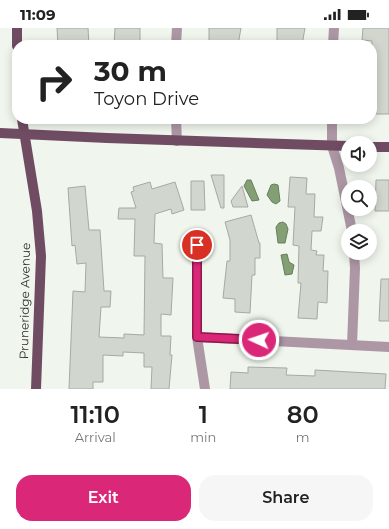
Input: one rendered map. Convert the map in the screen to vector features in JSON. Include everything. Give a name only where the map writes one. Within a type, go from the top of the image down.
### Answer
[{"type":"main road","points":[[17,28],[17,40]]},
{"type":"main road","name":"Pruneridge Avenue","points":[[22,124],[37,211],[41,256],[36,389]]},
{"type":"main road","points":[[0,133],[177,141],[341,146]]},
{"type":"main road","points":[[377,147],[389,147]]},
{"type":"street","points":[[176,40],[177,28]]},
{"type":"street","points":[[333,40],[334,28]]},
{"type":"street","points":[[176,124],[177,141]]},
{"type":"street","points":[[332,124],[332,146],[339,168],[351,224]]},
{"type":"street","points":[[197,245],[197,337],[205,389]]},
{"type":"street","points":[[352,345],[354,260]]},
{"type":"street","points":[[197,337],[389,347]]},
{"type":"shaded area","points":[[247,180],[251,180],[259,200],[252,201],[244,186]]},
{"type":"shaded area","points":[[271,185],[278,185],[280,201],[276,204],[272,202],[267,195]]},
{"type":"shaded area","points":[[283,222],[286,224],[288,229],[285,243],[278,243],[276,227],[279,223]]},
{"type":"shaded area","points":[[287,254],[289,262],[294,265],[292,274],[285,275],[281,255]]},
{"type":"building","points":[[57,28],[88,28],[89,40],[58,40]]},
{"type":"building","points":[[115,28],[140,28],[140,40],[114,40]]},
{"type":"building","points":[[209,28],[241,28],[239,40],[209,40]]},
{"type":"building","points":[[277,28],[305,28],[303,40],[277,40]]},
{"type":"building","points":[[363,28],[389,28],[389,114],[377,114],[377,40],[362,40]]},
{"type":"building","points":[[211,175],[224,175],[224,208],[221,208]]},
{"type":"building","points":[[290,177],[307,178],[306,194],[315,194],[314,217],[323,217],[321,231],[312,231],[311,250],[317,251],[316,255],[324,255],[323,271],[328,271],[327,303],[318,302],[317,319],[298,318],[301,283],[298,283],[299,246],[293,245],[295,207],[288,207]]},
{"type":"building","points":[[377,180],[389,180],[389,211],[377,211]]},
{"type":"building","points":[[191,181],[204,181],[205,210],[191,210]]},
{"type":"building","points":[[150,182],[152,189],[175,182],[184,210],[172,214],[171,209],[155,214],[154,243],[162,244],[163,278],[173,278],[171,315],[161,314],[161,336],[171,336],[170,355],[172,355],[169,389],[151,389],[152,367],[144,367],[144,353],[123,352],[123,356],[103,355],[103,382],[93,382],[93,389],[69,389],[73,291],[85,292],[86,263],[77,264],[75,245],[72,246],[68,188],[85,186],[89,230],[100,230],[104,291],[111,291],[110,307],[101,307],[99,337],[124,338],[124,334],[144,335],[145,256],[134,256],[135,219],[118,219],[119,208],[136,208],[131,192],[134,191],[133,187]]},
{"type":"building","points":[[242,186],[248,207],[233,207],[231,201]]},
{"type":"building","points":[[251,215],[260,243],[260,258],[255,258],[255,275],[252,275],[250,313],[235,312],[235,299],[223,298],[227,261],[230,261],[230,240],[225,222]]},
{"type":"building","points":[[381,279],[389,279],[389,321],[379,321]]},
{"type":"building","points":[[248,367],[287,368],[286,375],[315,376],[315,370],[386,374],[385,389],[230,389],[231,372],[248,373]]},
{"type":"route","points":[[197,245],[197,337],[259,340]]}]
